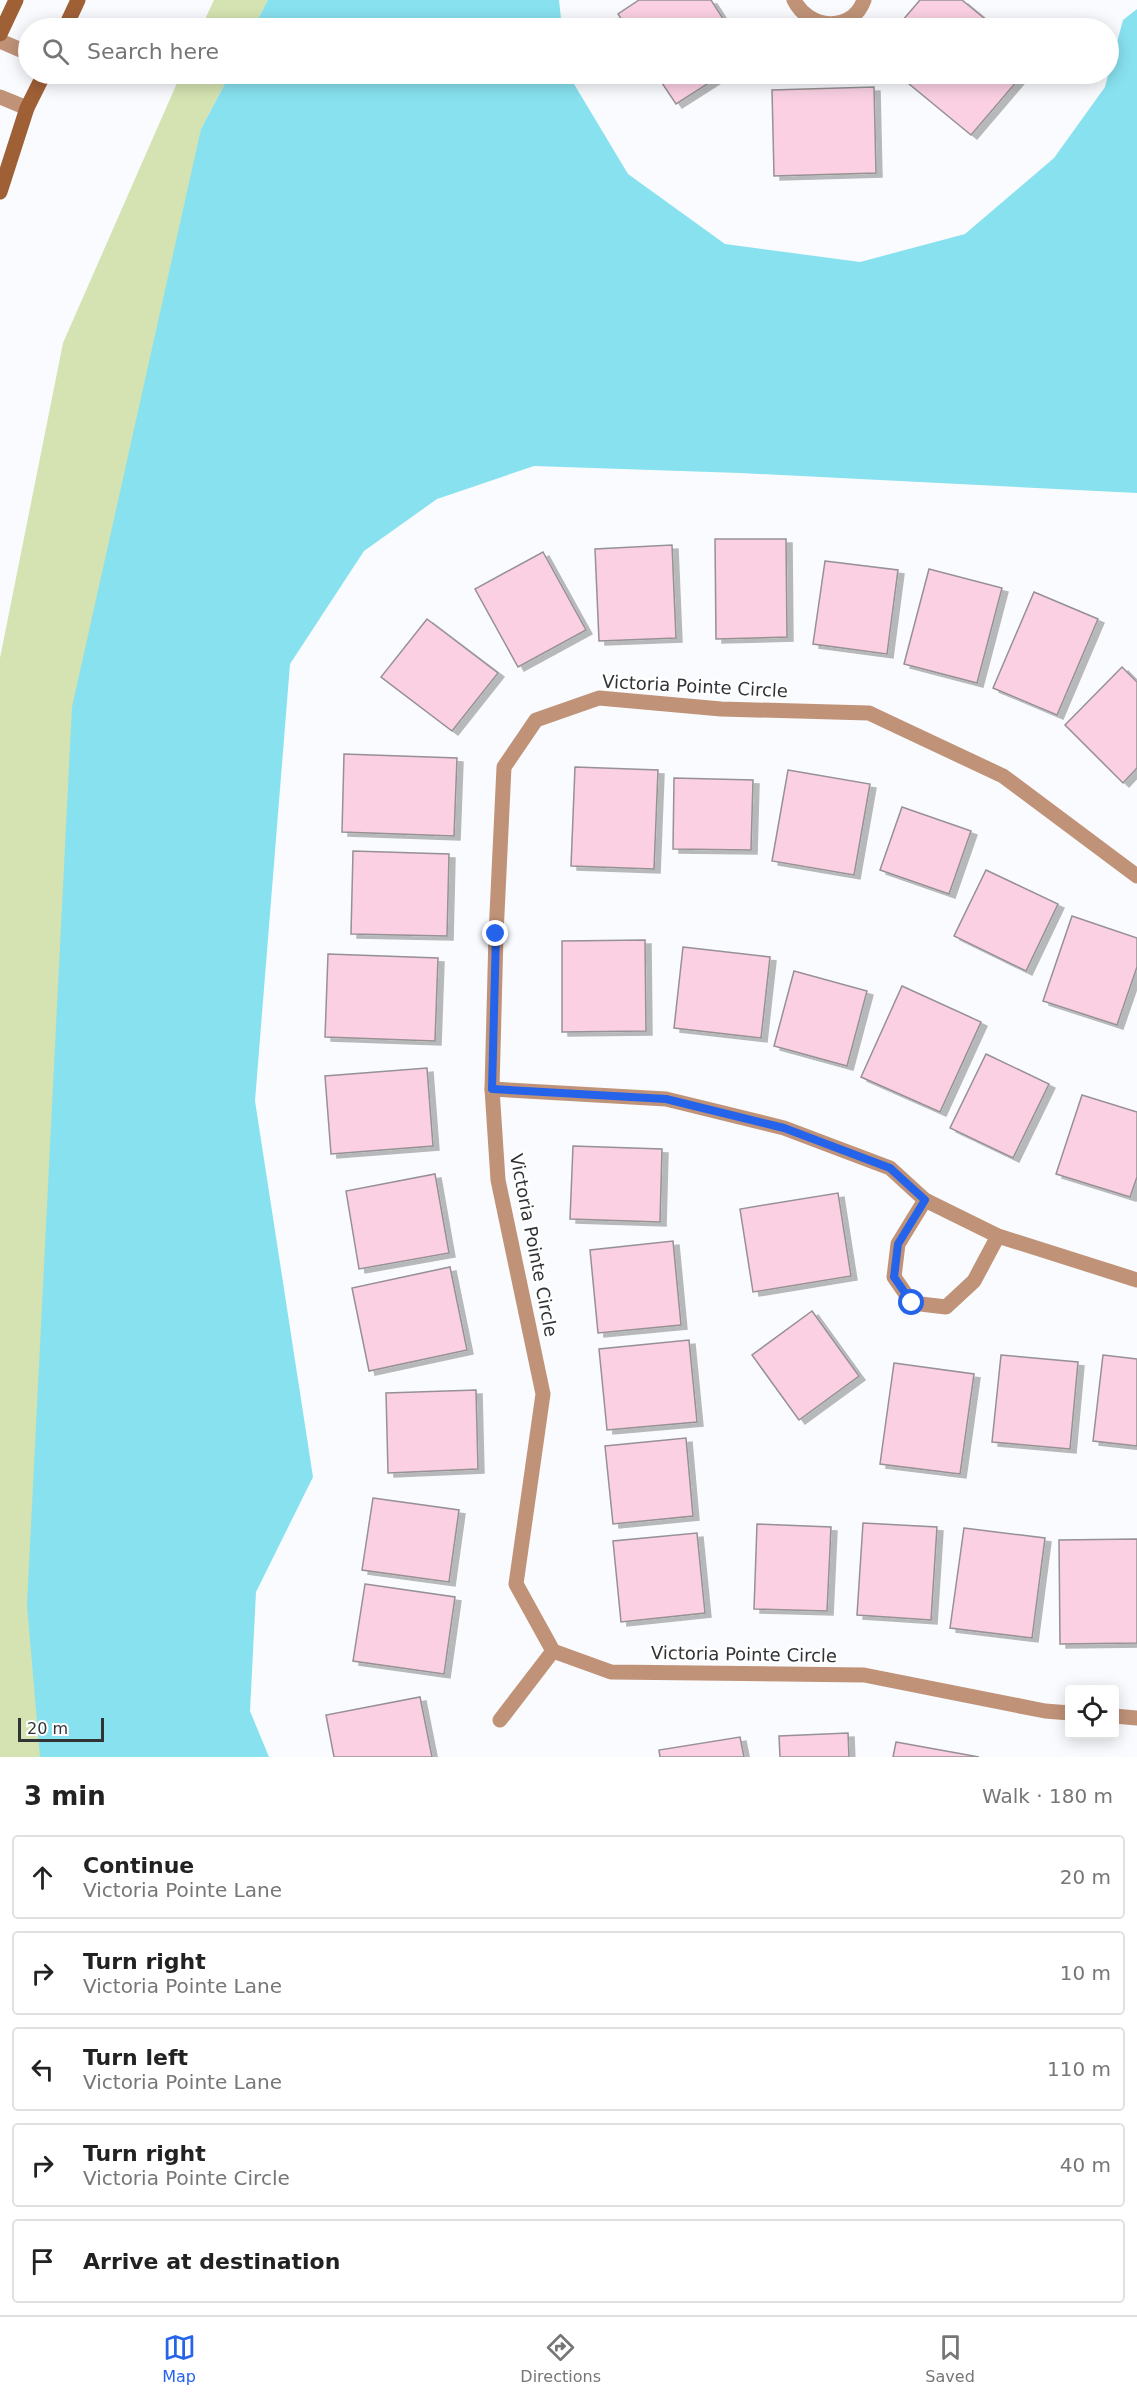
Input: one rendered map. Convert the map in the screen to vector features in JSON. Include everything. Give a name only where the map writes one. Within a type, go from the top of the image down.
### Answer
[{"type":"street","points":[[0,34],[16,0]]},
{"type":"street","points":[[70,18],[78,0]]},
{"type":"street","points":[[794,0],[799,10],[808,18]]},
{"type":"street","points":[[849,18],[861,7],[864,0]]},
{"type":"street","points":[[0,41],[18,49]]},
{"type":"street","points":[[0,192],[27,108],[39,84]]},
{"type":"street","points":[[0,97],[27,108]]},
{"type":"street","name":"Victoria Pointe Circle","points":[[1065,1713],[1045,1711],[864,1675],[611,1672],[553,1651],[516,1584],[543,1394],[498,1180],[492,1089],[504,767],[536,720],[599,698],[721,709],[869,713],[1003,776],[1137,876]]},
{"type":"street","points":[[492,1089],[666,1099],[784,1128],[890,1168],[925,1200],[998,1236],[1137,1280]]},
{"type":"street","points":[[925,1200],[898,1244],[894,1277],[912,1303],[946,1306],[974,1281],[998,1236]]},
{"type":"street","points":[[500,1720],[553,1651]]},
{"type":"street","points":[[1119,1716],[1137,1718]]},
{"type":"green space","points":[[214,0],[268,0],[258,18],[206,18]]},
{"type":"green space","points":[[177,84],[225,84],[201,129],[40,1757],[0,1757],[0,658],[63,343]]},
{"type":"water","points":[[268,0],[559,0],[561,18],[258,18]]},
{"type":"water","points":[[1137,9],[1137,493],[740,473],[534,466],[437,499],[364,551],[290,664],[255,1101],[313,1477],[256,1592],[250,1711],[269,1757],[40,1757],[27,1605],[72,707],[201,129],[225,84],[574,84],[628,174],[725,244],[860,262],[965,234],[1054,158],[1106,84],[1119,84],[1119,35],[1123,20]]},
{"type":"building","points":[[639,0],[711,0],[723,18],[621,18],[618,14]]},
{"type":"building","points":[[920,0],[962,0],[984,18],[905,18]]},
{"type":"building","points":[[663,84],[707,84],[676,104]]},
{"type":"building","points":[[909,84],[1014,84],[971,135]]},
{"type":"building","points":[[874,87],[876,173],[774,176],[772,90]]},
{"type":"building","points":[[715,539],[786,539],[787,637],[716,639]]},
{"type":"building","points":[[672,545],[676,638],[599,641],[595,549]]},
{"type":"building","points":[[543,552],[586,630],[518,667],[475,589]]},
{"type":"building","points":[[825,561],[898,570],[887,654],[813,644]]},
{"type":"building","points":[[929,569],[1002,588],[977,683],[904,664]]},
{"type":"building","points":[[1034,592],[1098,619],[1057,715],[993,688]]},
{"type":"building","points":[[427,619],[498,673],[452,731],[381,677]]},
{"type":"building","points":[[1122,667],[1137,682],[1137,768],[1123,783],[1065,725]]},
{"type":"building","points":[[344,754],[457,758],[454,836],[342,832]]},
{"type":"building","points":[[575,767],[658,770],[654,869],[571,866]]},
{"type":"building","points":[[788,770],[870,784],[854,875],[772,861]]},
{"type":"building","points":[[674,778],[753,780],[751,850],[673,849]]},
{"type":"building","points":[[902,807],[971,831],[949,894],[880,870]]},
{"type":"building","points":[[353,851],[449,854],[447,936],[351,934]]},
{"type":"building","points":[[986,870],[1058,904],[1026,971],[954,936]]},
{"type":"building","points":[[1072,916],[1137,938],[1137,967],[1117,1025],[1043,1001]]},
{"type":"building","points":[[645,940],[646,1031],[562,1032],[562,941]]},
{"type":"building","points":[[683,947],[770,957],[761,1038],[674,1028]]},
{"type":"building","points":[[328,954],[438,958],[435,1041],[325,1037]]},
{"type":"building","points":[[794,971],[867,991],[847,1066],[774,1046]]},
{"type":"building","points":[[902,986],[981,1022],[940,1112],[861,1077]]},
{"type":"building","points":[[986,1054],[1049,1084],[1013,1158],[950,1128]]},
{"type":"building","points":[[427,1068],[433,1146],[331,1154],[325,1076]]},
{"type":"building","points":[[1082,1095],[1137,1112],[1137,1177],[1130,1197],[1056,1174]]},
{"type":"building","points":[[573,1146],[662,1149],[660,1222],[570,1219]]},
{"type":"building","points":[[435,1174],[449,1253],[359,1269],[346,1191]]},
{"type":"building","points":[[838,1193],[851,1276],[753,1292],[740,1209]]},
{"type":"building","points":[[673,1241],[681,1325],[598,1333],[590,1250]]},
{"type":"building","points":[[450,1267],[467,1350],[369,1371],[352,1288]]},
{"type":"building","points":[[812,1311],[859,1376],[799,1420],[752,1355]]},
{"type":"building","points":[[689,1340],[697,1422],[607,1430],[599,1349]]},
{"type":"building","points":[[1001,1355],[1078,1362],[1070,1449],[992,1442]]},
{"type":"building","points":[[1103,1355],[1137,1359],[1137,1446],[1093,1441]]},
{"type":"building","points":[[894,1363],[974,1374],[960,1474],[880,1464]]},
{"type":"building","points":[[476,1390],[478,1469],[388,1473],[386,1393]]},
{"type":"building","points":[[686,1438],[693,1516],[613,1524],[605,1446]]},
{"type":"building","points":[[373,1498],[459,1510],[449,1582],[362,1570]]},
{"type":"building","points":[[863,1523],[937,1527],[931,1620],[857,1615]]},
{"type":"building","points":[[757,1524],[831,1527],[827,1611],[754,1609]]},
{"type":"building","points":[[964,1528],[1045,1538],[1032,1638],[950,1628]]},
{"type":"building","points":[[697,1533],[705,1613],[621,1622],[613,1541]]},
{"type":"building","points":[[1137,1539],[1137,1643],[1060,1644],[1059,1540]]},
{"type":"building","points":[[365,1584],[455,1597],[444,1674],[353,1661]]},
{"type":"building","points":[[420,1697],[432,1757],[334,1757],[326,1715]]},
{"type":"building","points":[[848,1733],[849,1757],[780,1757],[779,1736]]},
{"type":"building","points":[[740,1737],[744,1757],[660,1757],[659,1750]]},
{"type":"building","points":[[896,1742],[979,1757],[893,1757]]},
{"type":"route","points":[[496,934],[492,1089],[666,1099],[784,1128],[890,1168],[925,1200],[898,1244],[894,1277],[912,1303]]}]
